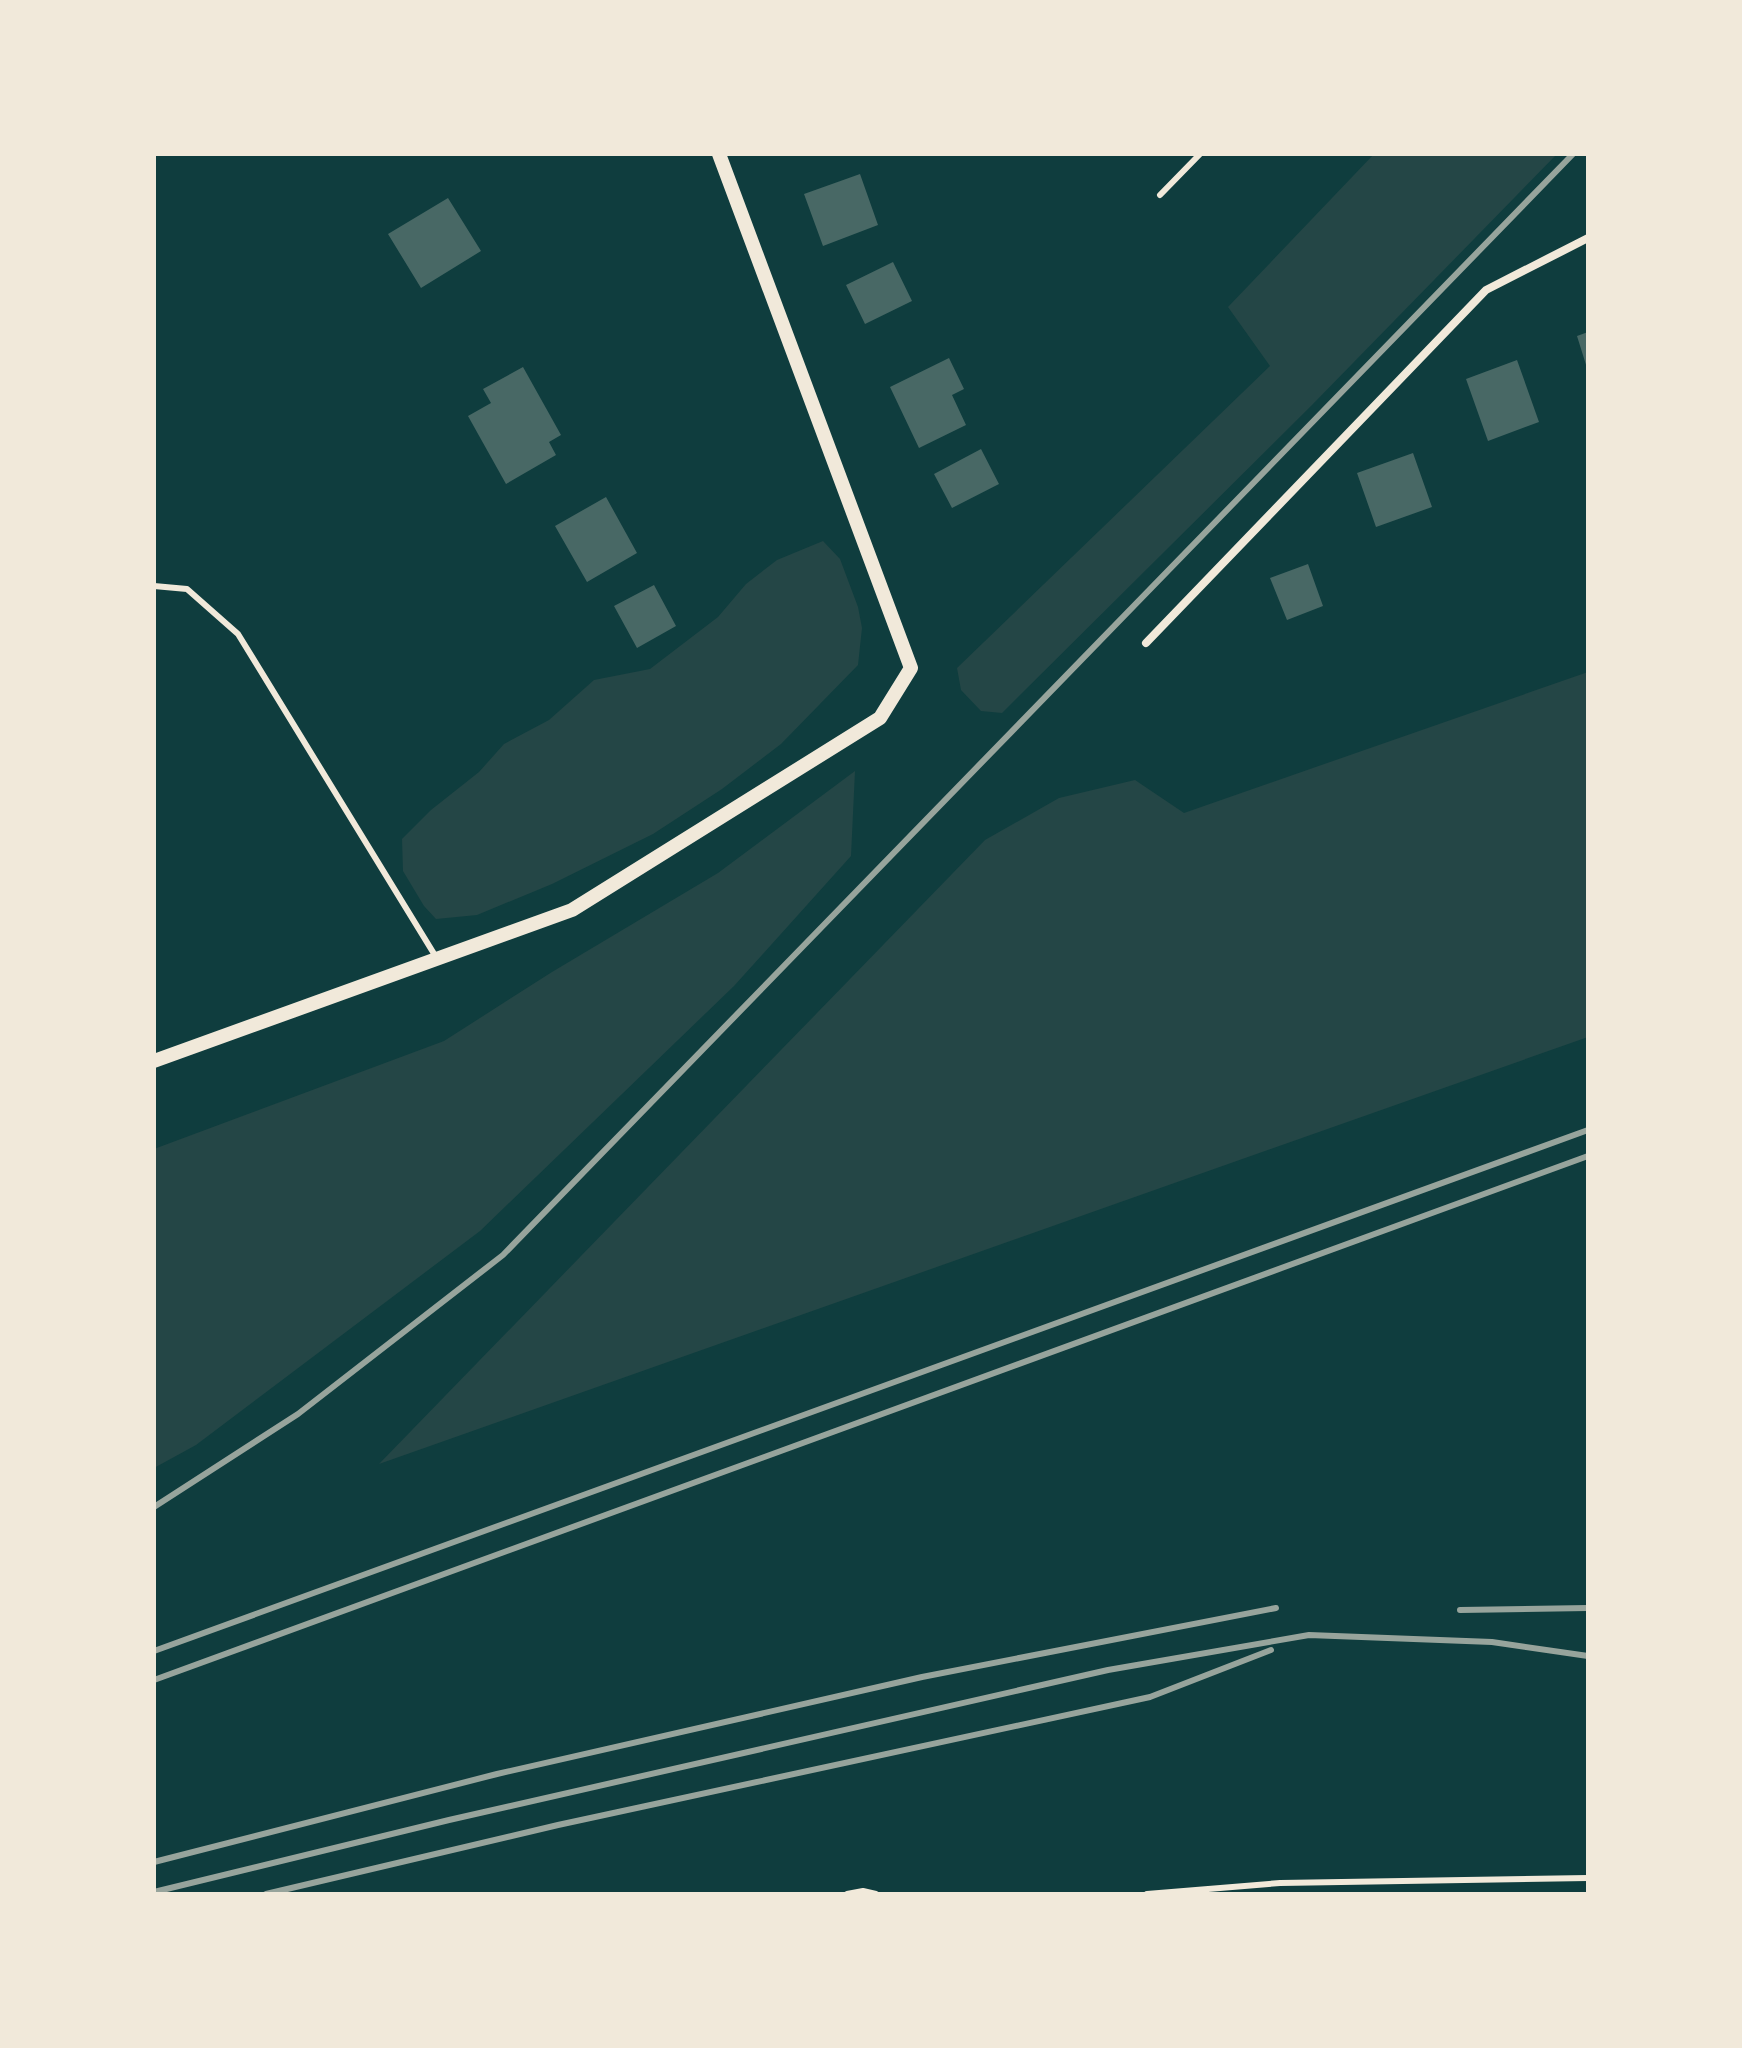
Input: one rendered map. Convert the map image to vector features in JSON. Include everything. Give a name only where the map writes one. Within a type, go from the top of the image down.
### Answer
[{"type":"street","points":[[154,1061],[572,910],[880,718],[911,668],[719,154]]},
{"type":"street","points":[[1146,643],[1486,290],[1588,238]]},
{"type":"lane","points":[[1160,195],[1200,154]]},
{"type":"lane","points":[[154,586],[187,589],[238,634],[438,959]]},
{"type":"lane","points":[[1147,1894],[1280,1883],[1588,1878]]},
{"type":"lane","points":[[847,1894],[863,1891],[876,1894]]},
{"type":"shaded area","points":[[1374,154],[1557,154],[1312,405],[1002,713],[981,711],[961,690],[957,668],[1270,366],[1228,307]]},
{"type":"shaded area","points":[[823,541],[840,559],[858,607],[862,628],[858,665],[781,744],[722,789],[653,834],[552,884],[477,915],[436,919],[424,906],[403,871],[402,839],[431,810],[479,772],[504,744],[549,720],[594,680],[650,669],[718,617],[746,584],[777,560]]},
{"type":"shaded area","points":[[1588,672],[1588,1037],[379,1464],[985,840],[1059,798],[1135,780],[1184,813]]},
{"type":"shaded area","points":[[855,771],[851,856],[734,986],[480,1231],[196,1445],[154,1468],[154,1149],[444,1041],[718,873]]},
{"type":"building","points":[[860,174],[878,225],[823,246],[804,194]]},
{"type":"building","points":[[448,198],[481,251],[421,288],[388,234]]},
{"type":"building","points":[[893,262],[912,301],[865,324],[846,285]]},
{"type":"building","points":[[1588,332],[1588,368],[1587,368],[1577,336]]},
{"type":"building","points":[[949,358],[964,389],[952,395],[966,425],[919,448],[890,387]]},
{"type":"building","points":[[1517,360],[1539,422],[1488,441],[1466,379]]},
{"type":"building","points":[[523,367],[561,435],[549,442],[556,455],[506,484],[468,416],[491,403],[483,389]]},
{"type":"building","points":[[981,449],[999,484],[952,508],[934,474]]},
{"type":"building","points":[[1413,453],[1432,507],[1376,527],[1357,473]]},
{"type":"building","points":[[606,497],[637,553],[587,582],[555,526]]},
{"type":"building","points":[[1308,564],[1323,606],[1287,620],[1270,578]]},
{"type":"building","points":[[654,585],[676,626],[637,648],[614,606]]},
{"type":"railway","points":[[154,1507],[298,1414],[503,1255],[1573,154]]},
{"type":"railway","points":[[154,1651],[1588,1130]]},
{"type":"railway","points":[[154,1680],[1588,1156]]},
{"type":"railway","points":[[154,1862],[497,1774],[922,1677],[1276,1608]]},
{"type":"railway","points":[[1460,1610],[1588,1608]]},
{"type":"railway","points":[[154,1892],[449,1820],[1108,1670],[1309,1635],[1492,1642],[1588,1656]]},
{"type":"railway","points":[[266,1894],[558,1825],[1150,1697],[1271,1650]]}]
